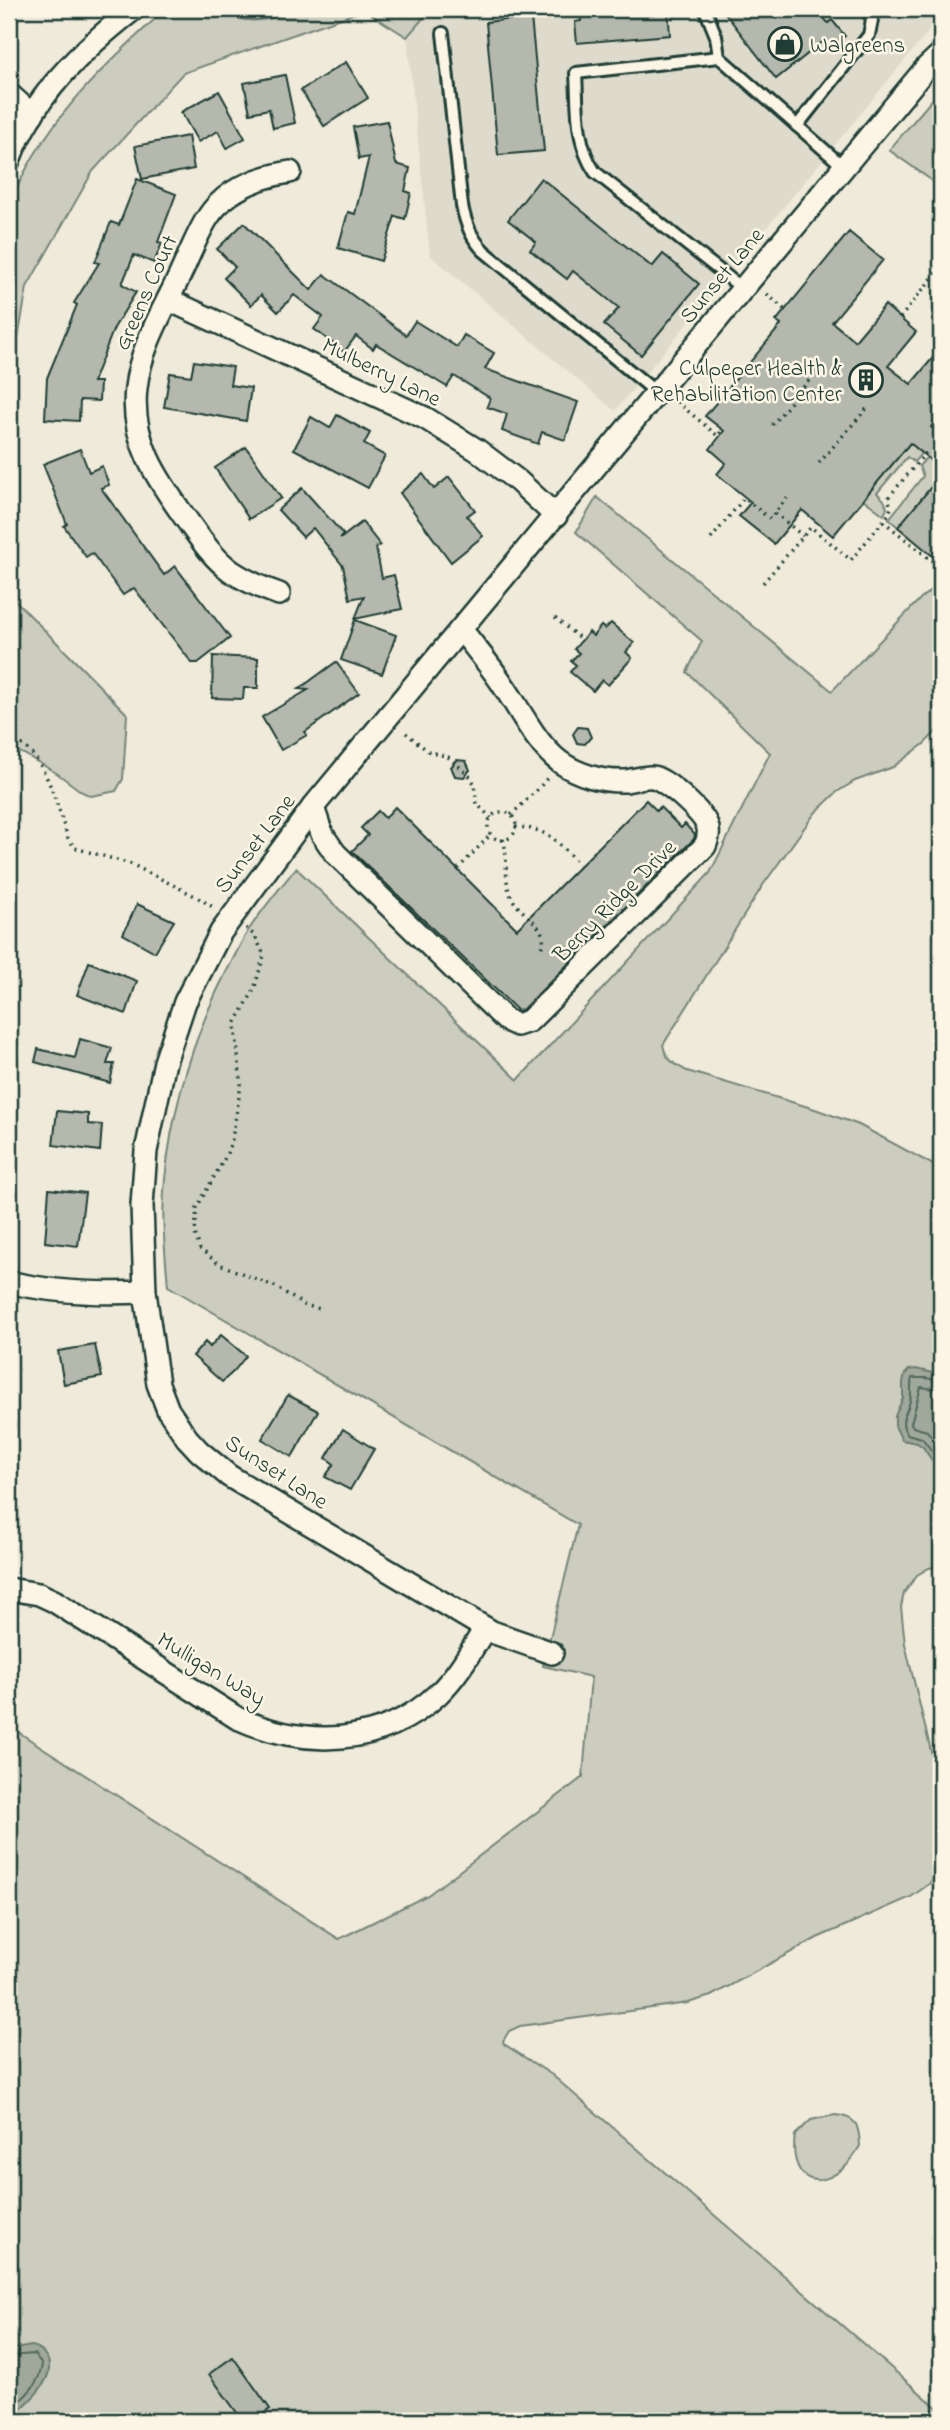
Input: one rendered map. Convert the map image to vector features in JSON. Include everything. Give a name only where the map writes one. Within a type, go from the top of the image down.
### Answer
[{"type":"street","points":[[9,160],[32,115],[78,56],[134,9]]},
{"type":"street","name":"Sunset Lane","points":[[552,1653],[510,1640],[485,1628],[253,1492],[199,1451],[178,1427],[162,1397],[154,1368],[145,1292],[142,1205],[146,1151],[165,1062],[184,1002],[221,932],[313,807],[926,68],[941,54]]},
{"type":"street","points":[[9,94],[32,115]]},
{"type":"street","name":"Greens Court","points":[[279,594],[255,586],[229,570],[207,549],[156,478],[139,435],[135,388],[142,356],[208,216],[226,197],[244,185],[268,176],[290,173]]},
{"type":"street","name":"Mulberry Lane","points":[[169,300],[425,418],[477,450],[518,481],[556,516]]},
{"type":"street","name":"Berry Ridge Drive","points":[[313,807],[322,834],[335,853],[506,1020],[517,1025],[530,1021],[705,846],[709,834],[707,824],[662,780],[651,777],[618,781],[596,778],[578,773],[560,761],[543,745],[502,683],[461,629]]},
{"type":"street","points":[[9,1282],[61,1291],[111,1294],[145,1292]]},
{"type":"street","name":"Mulligan Way","points":[[9,1589],[38,1594],[62,1605],[237,1717],[266,1730],[299,1737],[350,1736],[383,1727],[411,1714],[447,1684],[485,1628]]},
{"type":"lane","points":[[705,9],[716,36],[719,57],[845,168]]},
{"type":"lane","points":[[797,126],[869,35],[872,20],[867,9]]},
{"type":"lane","points":[[443,33],[462,206],[472,236],[484,251],[657,393]]},
{"type":"lane","points":[[719,57],[576,73],[581,146],[595,172],[743,289]]},
{"type":"path","points":[[935,92],[941,100]]},
{"type":"path","points":[[900,318],[941,267]]},
{"type":"path","points":[[767,294],[785,310]]},
{"type":"path","points":[[772,425],[820,367]]},
{"type":"path","points":[[677,402],[718,436],[722,430]]},
{"type":"path","points":[[819,463],[869,407]]},
{"type":"path","points":[[936,431],[941,425]]},
{"type":"path","points":[[764,583],[811,527],[850,560],[883,521],[890,509],[888,498],[929,449]]},
{"type":"path","points":[[710,539],[744,498],[770,519],[788,498]]},
{"type":"path","points":[[775,513],[803,537]]},
{"type":"path","points":[[883,521],[941,568]]},
{"type":"path","points":[[555,618],[582,640]]},
{"type":"path","points":[[406,733],[428,751],[448,757],[468,774],[474,783],[477,804],[491,818]]},
{"type":"path","points":[[510,815],[543,783]]},
{"type":"path","points":[[498,812],[510,815],[515,827],[511,835],[499,839],[491,834],[488,826],[491,818],[498,812]]},
{"type":"path","points":[[515,827],[546,833],[580,866]]},
{"type":"path","points":[[458,869],[491,834]]},
{"type":"path","points":[[503,839],[508,888],[517,906],[541,930],[543,942],[539,951]]},
{"type":"shaded area","points":[[166,9],[225,9],[239,18],[257,20],[267,19],[291,9],[431,9],[407,37],[364,10],[183,73],[93,171],[27,287],[9,390],[9,209],[36,152],[54,125],[97,75]]},
{"type":"shaded area","points":[[431,9],[929,9],[931,18],[929,31],[615,411],[430,255],[407,37]]},
{"type":"shaded area","points":[[941,89],[941,187],[889,150]]},
{"type":"shaded area","points":[[915,437],[927,447],[914,462],[907,457],[877,493],[887,508],[884,515],[863,499]]},
{"type":"shaded area","points":[[927,457],[941,469],[941,475],[898,527],[889,519],[923,476],[919,466]]},
{"type":"shaded area","points":[[597,497],[832,691],[921,598],[941,582],[941,727],[924,744],[893,767],[855,781],[837,792],[815,813],[763,885],[663,1045],[671,1061],[687,1071],[859,1125],[941,1169],[941,1566],[929,1568],[917,1575],[904,1593],[901,1607],[905,1644],[935,1768],[941,1853],[939,1871],[929,1884],[911,1897],[817,1938],[711,1996],[688,2003],[520,2026],[509,2031],[503,2041],[552,2075],[941,2411],[941,2421],[9,2421],[9,1726],[339,1939],[428,1895],[583,1777],[591,1677],[543,1666],[578,1525],[168,1286],[163,1206],[169,1151],[180,1094],[207,1013],[247,932],[296,868],[518,1080],[710,873],[770,753],[687,672],[702,641],[576,532]]},
{"type":"shaded area","points":[[9,594],[127,714],[123,779],[116,791],[91,796],[24,754],[9,749]]},
{"type":"shaded area","points":[[835,2115],[855,2123],[860,2146],[849,2163],[835,2174],[824,2179],[806,2177],[796,2161],[795,2135],[811,2120]]},
{"type":"water","points":[[225,9],[291,9],[276,17],[247,20],[231,15]]},
{"type":"water","points":[[916,1369],[941,1375],[941,1474],[923,1447],[902,1440],[895,1426],[895,1416],[903,1398],[905,1374]]},
{"type":"water","points":[[31,2346],[45,2355],[49,2373],[39,2391],[9,2420],[9,2350]]},
{"type":"building","points":[[580,9],[668,9],[670,35],[577,43],[575,22],[581,21]]},
{"type":"building","name":"Walgreens","points":[[722,9],[817,9],[828,23],[832,20],[845,36],[830,47],[825,40],[776,79]]},
{"type":"building","points":[[531,17],[544,151],[498,155],[486,22]]},
{"type":"building","points":[[346,62],[368,98],[324,126],[301,90]]},
{"type":"building","points":[[285,75],[295,123],[273,128],[269,109],[250,113],[244,83]]},
{"type":"building","points":[[219,91],[245,138],[227,148],[218,131],[198,142],[181,112]]},
{"type":"building","points":[[387,121],[396,164],[410,168],[405,191],[411,193],[405,219],[395,216],[381,261],[338,248],[348,212],[355,214],[369,157],[359,159],[353,127]]},
{"type":"building","points":[[188,136],[194,169],[142,179],[135,146]]},
{"type":"building","points":[[541,178],[652,267],[663,254],[699,284],[641,355],[604,325],[619,308],[573,271],[567,279],[530,250],[536,242],[508,220]]},
{"type":"building","points":[[137,179],[176,194],[158,242],[162,243],[154,263],[134,255],[122,284],[136,292],[114,328],[93,382],[100,382],[99,401],[80,400],[79,421],[45,419],[47,378],[77,305],[74,303],[99,263],[95,262],[111,222],[119,225]]},
{"type":"building","points":[[244,223],[311,290],[324,274],[406,335],[415,321],[457,347],[464,335],[494,353],[485,369],[578,402],[565,440],[542,432],[538,444],[502,431],[507,414],[487,407],[490,398],[454,376],[447,387],[376,344],[373,349],[356,336],[344,352],[314,329],[323,317],[294,295],[278,312],[261,295],[251,305],[224,278],[235,267],[217,249]]},
{"type":"building","name":"Culpeper Health & Rehabilitation Center","points":[[849,232],[883,260],[832,322],[855,341],[885,305],[916,332],[888,366],[911,384],[941,348],[941,414],[931,427],[941,435],[941,469],[910,443],[833,536],[802,510],[774,544],[739,516],[751,502],[717,474],[726,463],[710,449],[724,431],[705,416],[781,325],[776,321]]},
{"type":"building","points":[[194,361],[233,367],[230,385],[251,388],[246,421],[164,407],[170,373],[191,376]]},
{"type":"building","points":[[337,415],[370,433],[364,444],[385,456],[368,488],[294,449],[311,417],[330,428]]},
{"type":"building","points":[[246,447],[281,498],[249,519],[215,468]]},
{"type":"building","points":[[80,449],[89,472],[102,466],[109,485],[101,488],[164,575],[175,566],[230,638],[198,663],[192,663],[134,588],[123,595],[92,553],[86,557],[64,526],[67,524],[43,464]]},
{"type":"building","points":[[423,474],[434,489],[449,477],[475,510],[467,516],[483,536],[451,562],[400,493]]},
{"type":"building","points":[[941,475],[941,547],[934,557],[898,527]]},
{"type":"building","points":[[302,488],[343,534],[340,539],[362,522],[380,545],[376,548],[382,578],[394,575],[402,609],[355,619],[364,596],[350,599],[343,566],[313,528],[303,537],[278,510]]},
{"type":"building","points":[[355,620],[396,635],[382,674],[341,660]]},
{"type":"building","points":[[611,623],[634,643],[626,652],[632,658],[608,685],[602,680],[593,691],[570,672],[576,665],[571,661],[579,653],[574,649],[589,632],[593,636],[601,626],[605,629]]},
{"type":"building","points":[[213,656],[258,658],[258,688],[244,688],[243,699],[212,698]]},
{"type":"building","points":[[336,662],[359,693],[305,732],[307,735],[281,750],[262,717],[308,690],[299,689]]},
{"type":"building","points":[[578,727],[587,728],[591,737],[585,744],[577,743],[573,734]]},
{"type":"building","points":[[457,760],[466,761],[470,770],[464,777],[455,776],[451,767]]},
{"type":"building","points":[[646,800],[657,811],[660,807],[681,828],[685,824],[695,835],[694,839],[518,1011],[352,851],[368,835],[361,828],[378,811],[385,818],[395,807],[517,929]]},
{"type":"building","points":[[137,904],[174,921],[155,952],[123,934]]},
{"type":"building","points":[[89,962],[137,981],[126,1014],[77,995]]},
{"type":"building","points":[[80,1039],[112,1048],[107,1064],[114,1064],[110,1083],[35,1062],[38,1049],[75,1058]]},
{"type":"building","points":[[57,1111],[88,1114],[88,1124],[102,1125],[100,1151],[53,1145]]},
{"type":"building","points":[[49,1189],[85,1193],[78,1246],[45,1242]]},
{"type":"building","points":[[221,1335],[246,1356],[222,1382],[193,1356],[205,1342],[210,1347]]},
{"type":"building","points":[[95,1345],[102,1377],[64,1384],[58,1351]]},
{"type":"building","points":[[288,1395],[318,1411],[292,1457],[262,1439]]},
{"type":"building","points":[[343,1429],[374,1449],[350,1490],[325,1477],[334,1464],[326,1458]]},
{"type":"building","points":[[233,2357],[270,2409],[253,2421],[243,2421],[209,2374]]},
{"type":"place","name":"Walgreens","points":[[785,44]]},
{"type":"place","name":"Culpeper Health & Rehabilitation Center","points":[[866,380]]}]
